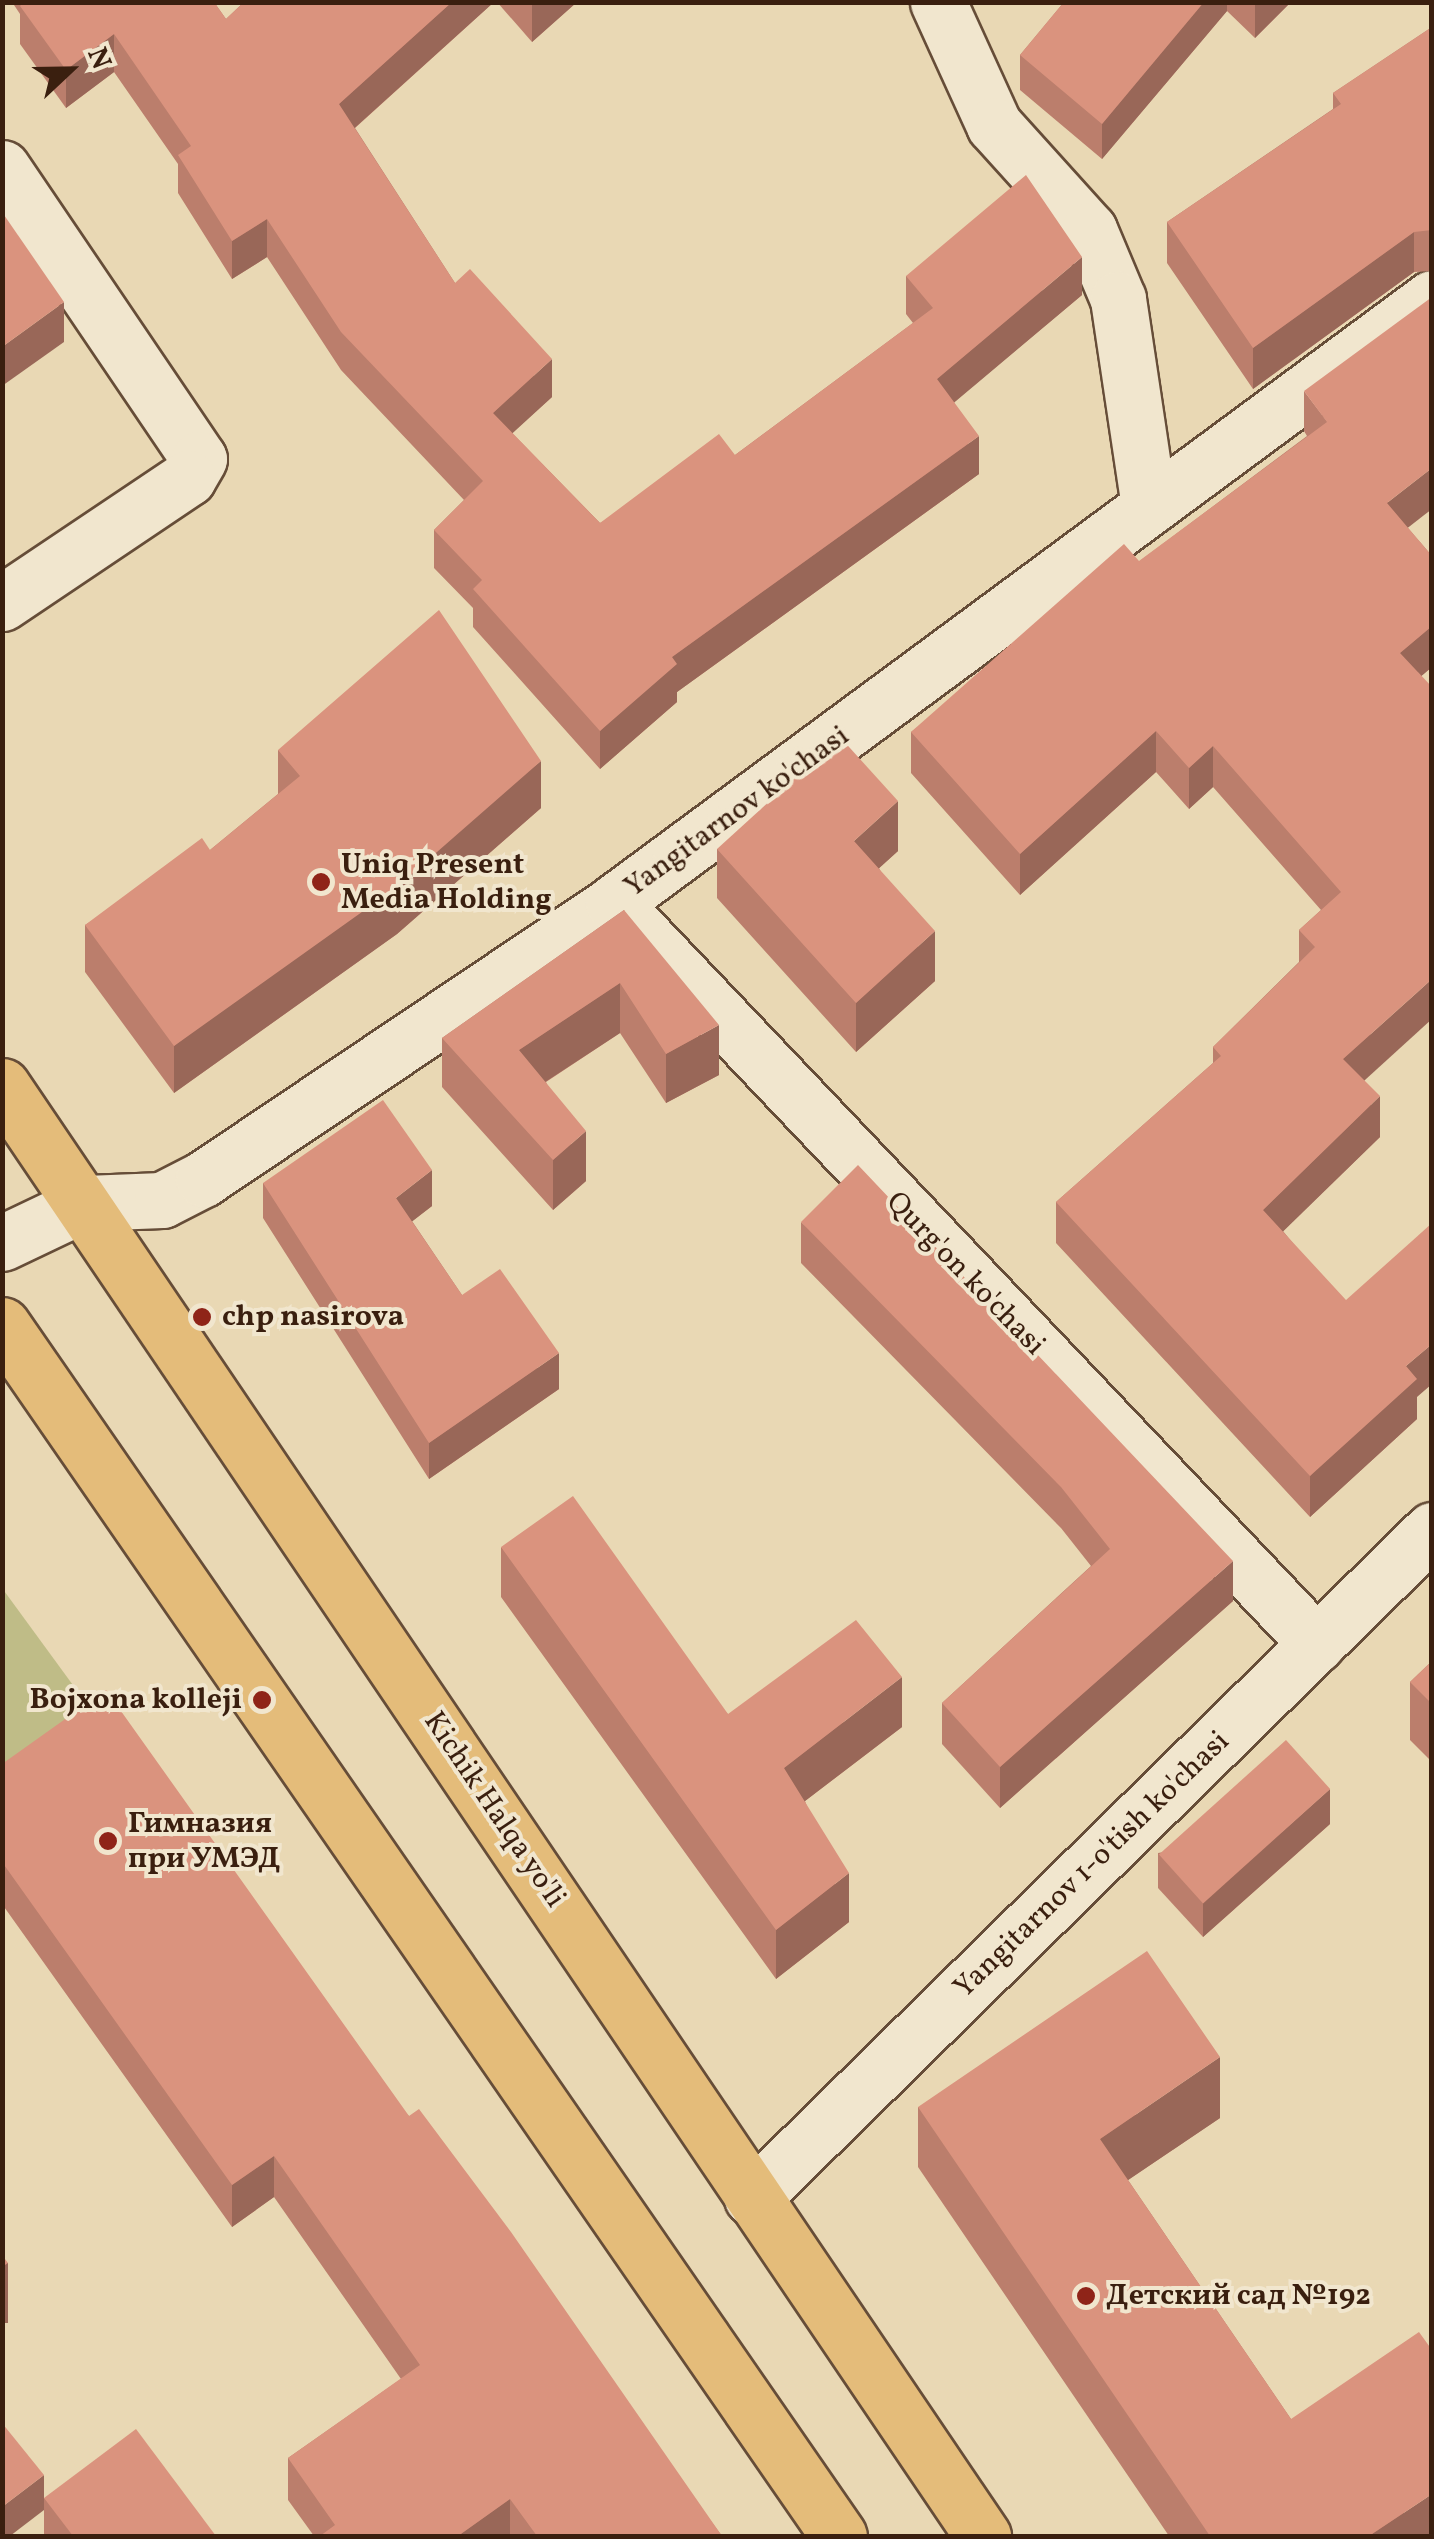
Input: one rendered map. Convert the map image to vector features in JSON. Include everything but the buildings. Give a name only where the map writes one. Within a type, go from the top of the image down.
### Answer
[{"type":"highway","name":"Kichik Halqa yo'li","points":[[2,1086],[86,1202],[752,2198],[983,2536]]},
{"type":"highway","points":[[2,1325],[839,2536]]},
{"type":"street","points":[[938,2],[994,125],[1088,230],[1118,298],[1150,507]]},
{"type":"street","points":[[2,168],[198,459],[188,478],[2,603]]},
{"type":"street","name":"Yangitarnov ko'chasi","points":[[2,1243],[86,1202],[162,1200],[204,1179],[613,904],[1432,298]]},
{"type":"street","name":"Qurg'on ko'chasi","points":[[613,904],[1317,1644]]},
{"type":"street","name":"Yangitarnov 1-o'tish ko'chasi","points":[[752,2198],[1432,1530]]},
{"type":"shaded area","points":[[2,1588],[97,1718],[2,1787]]},
{"type":"place","name":"Uniq Present Media Holding","points":[[321,882]]},
{"type":"place","name":"chp nasirova","points":[[202,1317]]},
{"type":"place","name":"Bojxona kolleji","points":[[262,1700]]},
{"type":"place","name":"Гимназия при УМЭД","points":[[108,1841]]},
{"type":"place","name":"Детский сад №192","points":[[1086,2296]]}]
